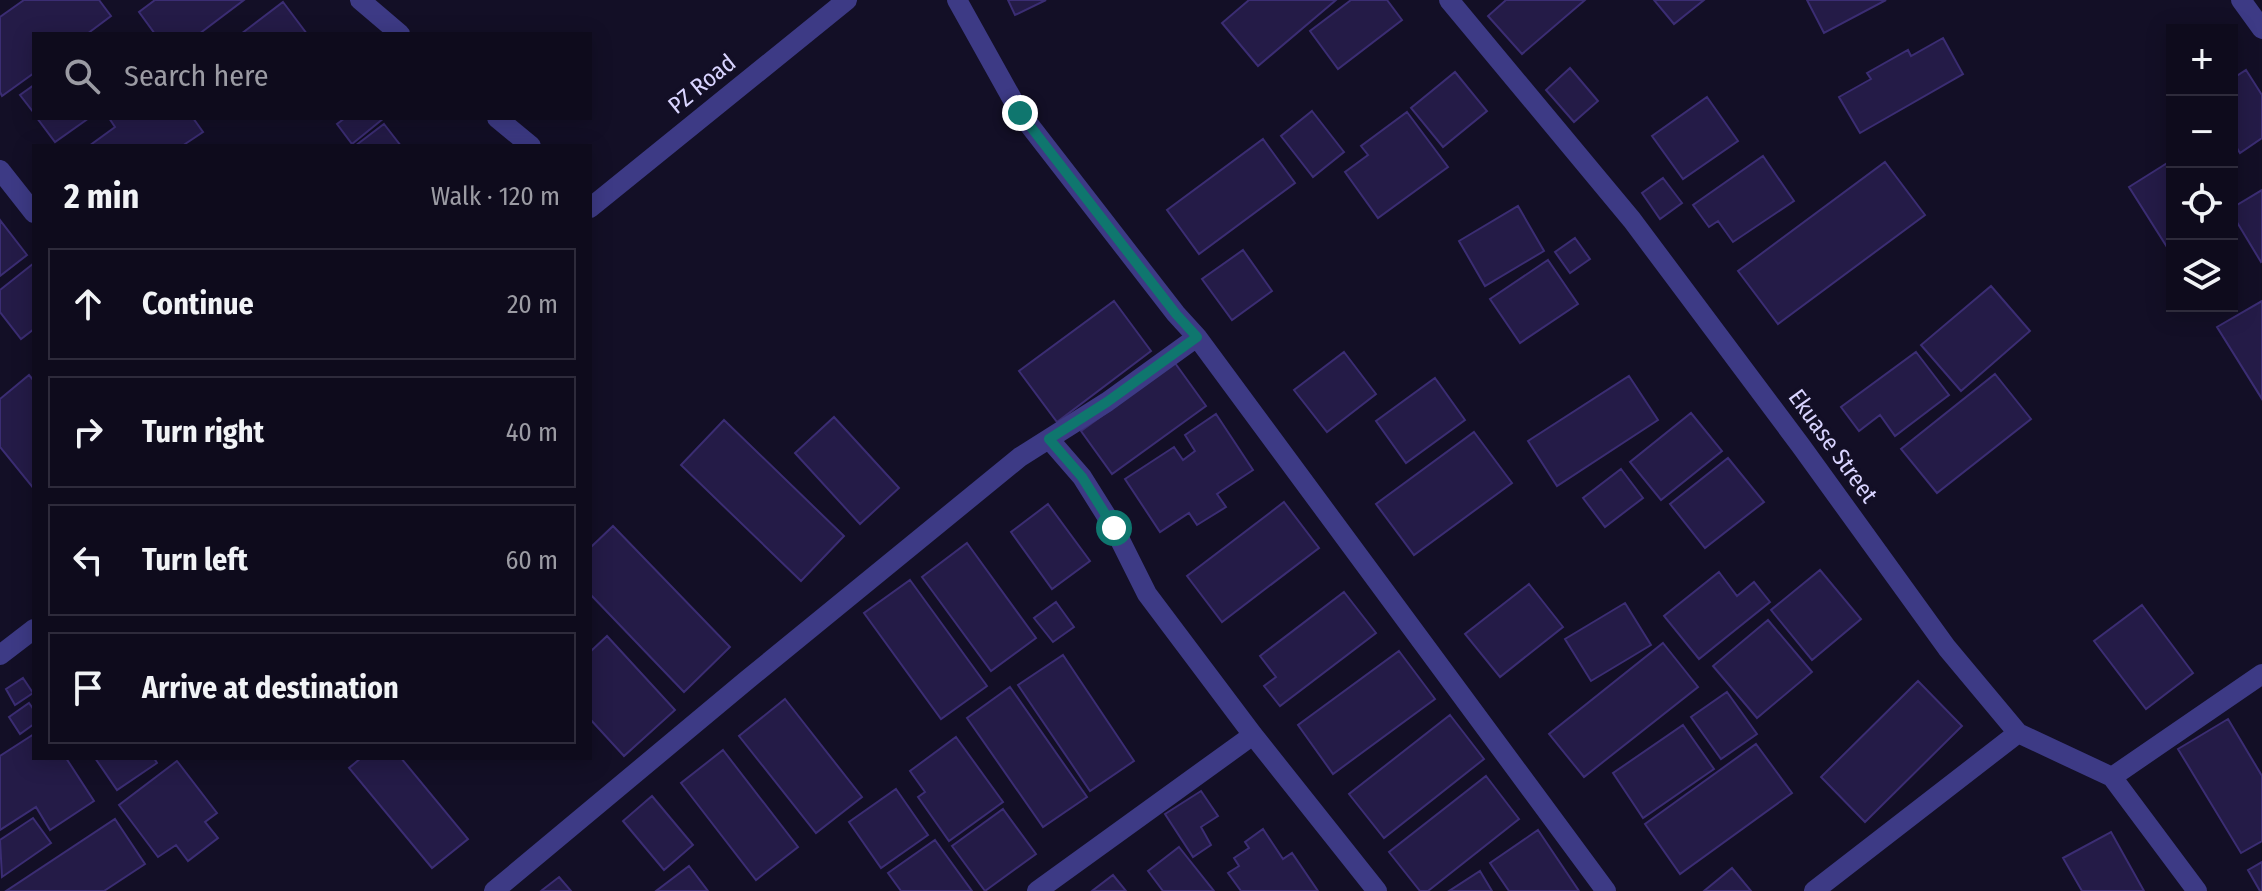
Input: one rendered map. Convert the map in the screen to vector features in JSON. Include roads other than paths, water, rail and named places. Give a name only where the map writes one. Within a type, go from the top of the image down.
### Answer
[{"type":"street","points":[[360,0],[398,32]]},
{"type":"street","name":"PZ Road","points":[[593,202],[847,0]]},
{"type":"street","points":[[957,0],[1020,113],[1197,337],[1606,891]]},
{"type":"street","name":"Ekuase Street","points":[[1449,0],[1632,220],[1947,648],[2018,733],[2112,777],[2197,891]]},
{"type":"street","points":[[2241,0],[2262,29]]},
{"type":"street","points":[[499,120],[529,144]]},
{"type":"street","points":[[0,170],[32,210]]},
{"type":"street","points":[[494,891],[1020,457],[1107,402],[1197,337]]},
{"type":"street","points":[[1049,439],[1082,477],[1114,528],[1147,594],[1253,735],[1377,891]]},
{"type":"street","points":[[0,655],[32,631]]},
{"type":"street","points":[[2112,777],[2262,674]]},
{"type":"street","points":[[1814,891],[2018,733]]},
{"type":"street","points":[[1037,891],[1253,735]]}]
